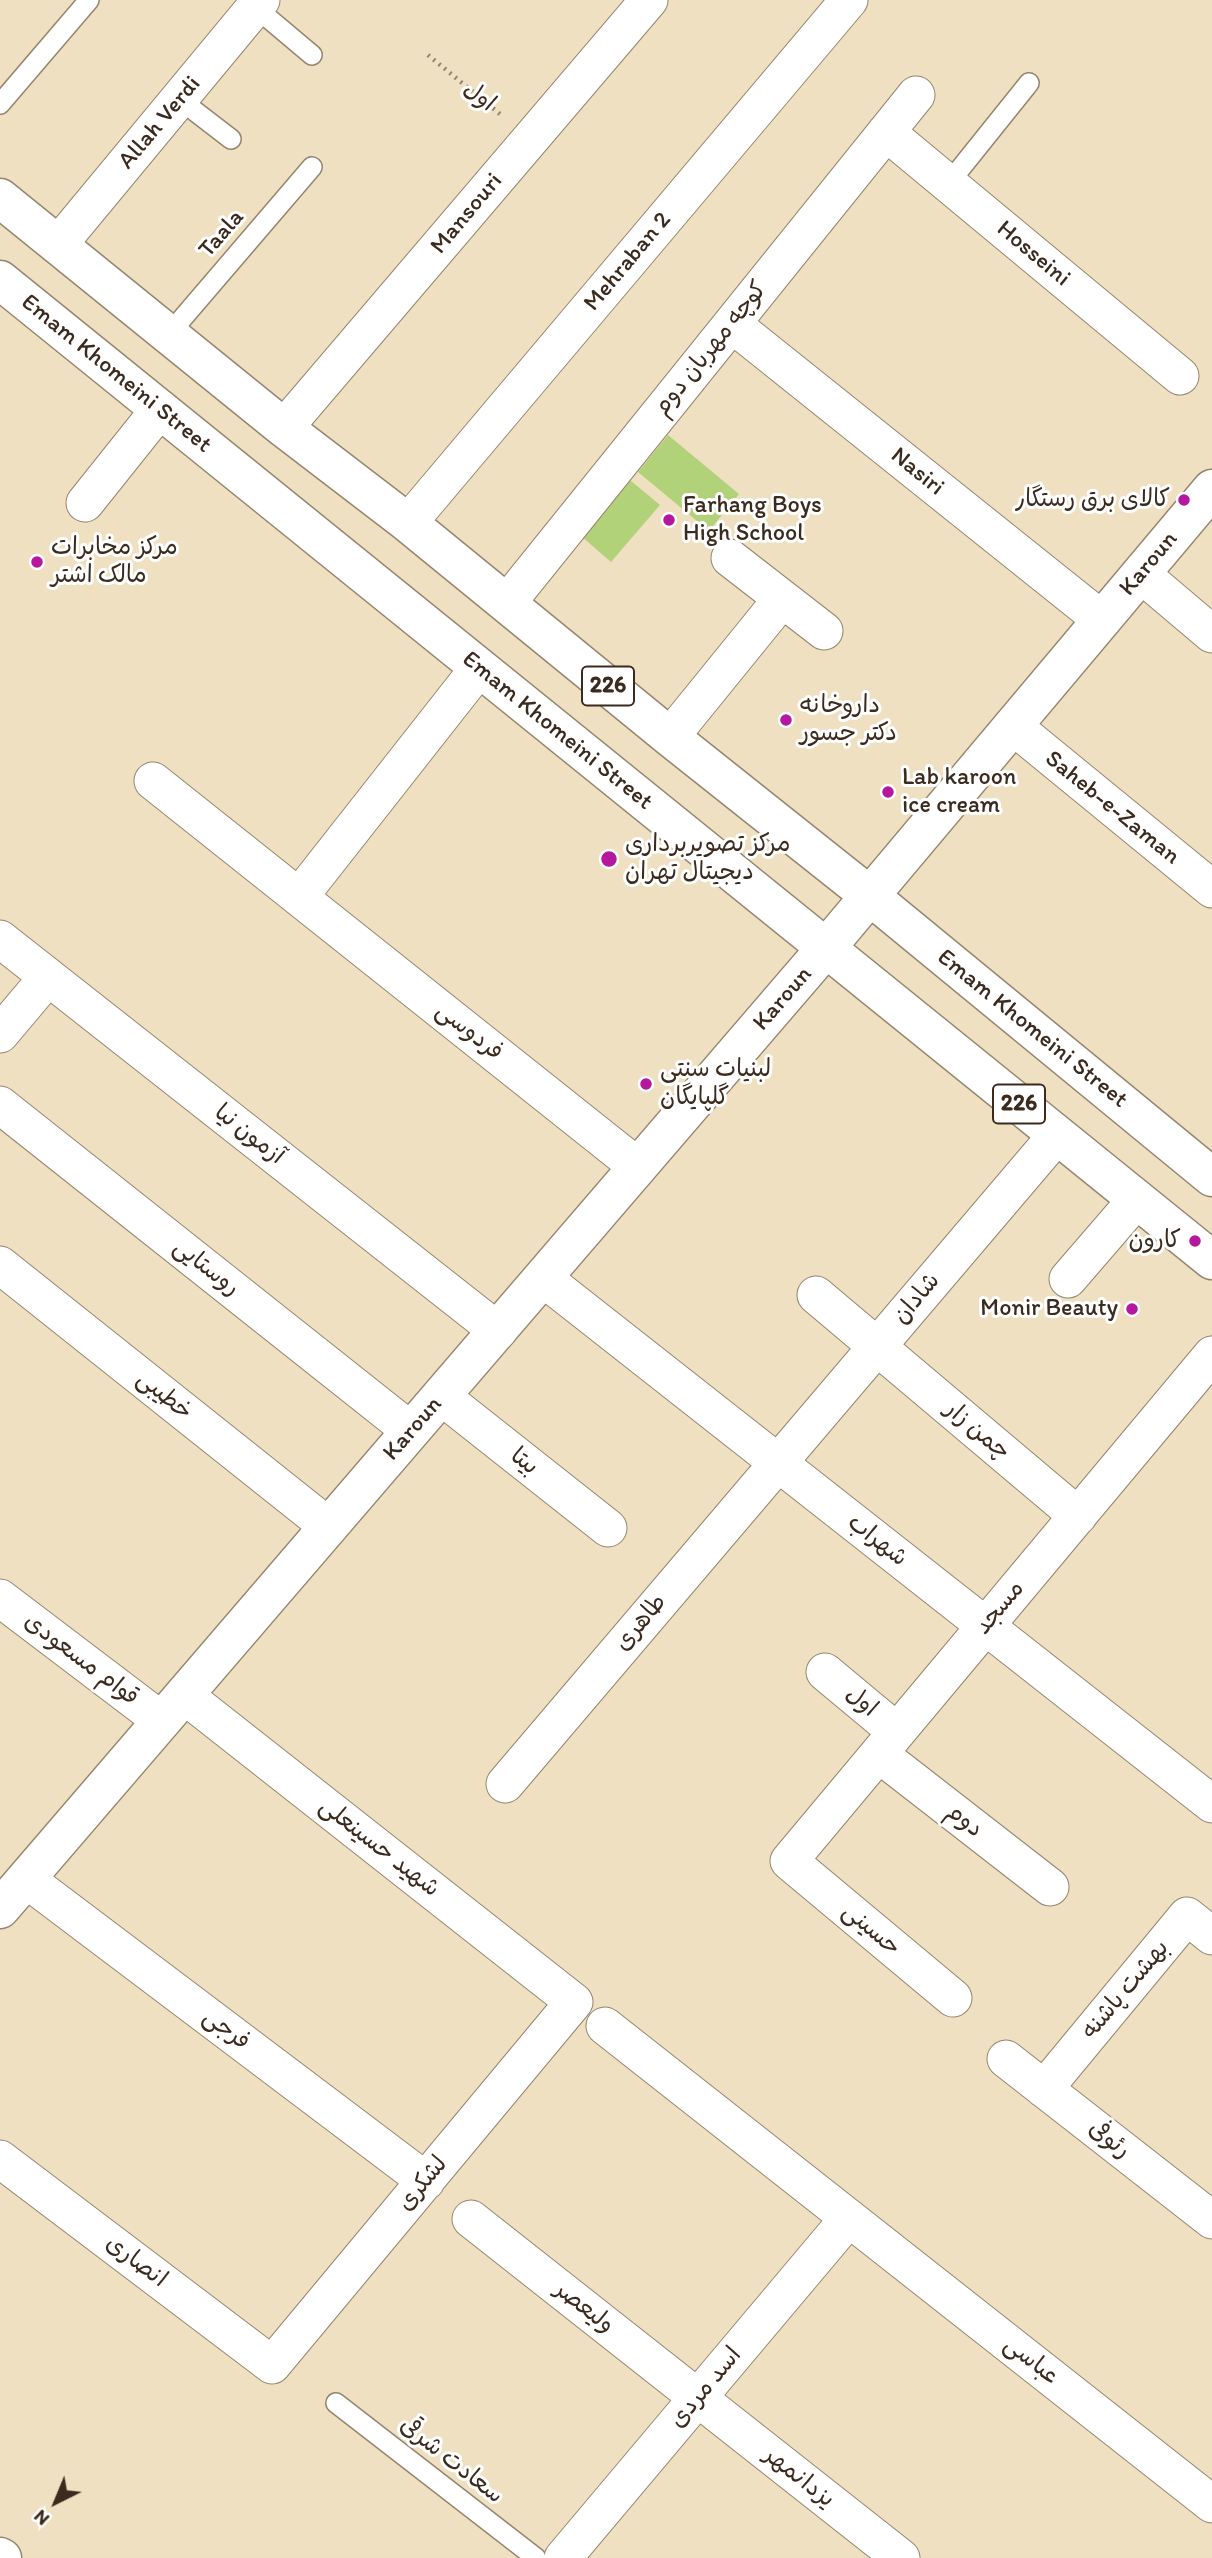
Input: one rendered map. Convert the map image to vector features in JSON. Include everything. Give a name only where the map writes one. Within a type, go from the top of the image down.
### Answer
[{"type":"main road","name":"Emam Khomeini Street","points":[[0,198],[870,896],[1212,1177]]},
{"type":"main road","name":"Emam Khomeini Street","points":[[0,280],[1212,1260]]},
{"type":"main road","name":"Karoun","points":[[0,1909],[827,948],[1212,489]]},
{"type":"street","name":"Mansouri","points":[[284,428],[649,0]]},
{"type":"street","name":"Mehraban 2","points":[[408,523],[849,0]]},
{"type":"street","name":"Allah Verdi","points":[[58,245],[258,4]]},
{"type":"street","name":"کوچه مهربان دوم","points":[[507,603],[916,95]]},
{"type":"street","name":"Hosseini","points":[[886,132],[1180,376]]},
{"type":"street","name":"Nasiri","points":[[732,324],[1102,620]]},
{"type":"street","points":[[85,503],[160,409]]},
{"type":"street","points":[[730,558],[824,631]]},
{"type":"street","points":[[1141,574],[1212,634]]},
{"type":"street","points":[[670,737],[782,598]]},
{"type":"street","points":[[299,897],[479,668]]},
{"type":"street","name":"Saheb-e-Zaman","points":[[1013,726],[1212,888]]},
{"type":"street","name":"فردوسی","points":[[153,781],[638,1167]]},
{"type":"street","name":"آزمون نیا","points":[[0,939],[498,1331]]},
{"type":"street","points":[[0,1034],[48,977]]},
{"type":"street","name":"روستایی","points":[[0,1105],[411,1431]]},
{"type":"street","name":"شادان","points":[[778,1463],[1057,1135]]},
{"type":"street","points":[[1068,1279],[1137,1199]]},
{"type":"street","name":"خطیبی","points":[[0,1265],[329,1527]]},
{"type":"street","name":"شهراب","points":[[543,1278],[1212,1804]]},
{"type":"street","points":[[817,1295],[877,1347]]},
{"type":"street","name":"چمن زار","points":[[877,1347],[1078,1516]]},
{"type":"street","name":"مسجد","points":[[789,1861],[1212,1355]]},
{"type":"street","name":"بیتا","points":[[441,1396],[608,1528]]},
{"type":"street","name":"طاهری","points":[[505,1784],[778,1463]]},
{"type":"street","name":"قوام مسعودی","points":[[0,1598],[173,1708]]},
{"type":"street","name":"اول","points":[[824,1672],[888,1743]]},
{"type":"street","name":"شهید حسینعلی","points":[[173,1708],[574,2002]]},
{"type":"street","name":"دوم","points":[[888,1743],[1050,1887]]},
{"type":"street","name":"حسینی","points":[[789,1861],[953,1998]]},
{"type":"street","name":"فرجی","points":[[26,1879],[426,2181]]},
{"type":"street","name":"بهشت پاشنه","points":[[1044,2089],[1187,1916],[1212,1936]]},
{"type":"street","name":"لشکری","points":[[272,2365],[574,2002]]},
{"type":"street","points":[[605,2026],[849,2218]]},
{"type":"street","name":"رئوفی","points":[[1006,2059],[1212,2220]]},
{"type":"street","name":"انصاری","points":[[0,2159],[272,2365]]},
{"type":"street","name":"اسد مردی","points":[[563,2558],[849,2218]]},
{"type":"street","name":"عباسی","points":[[849,2218],[1212,2504]]},
{"type":"street","name":"ولیعصر","points":[[471,2219],[697,2398]]},
{"type":"street","name":"یزدانمهر","points":[[697,2398],[901,2558]]},
{"type":"lane","points":[[0,104],[89,0]]},
{"type":"lane","points":[[258,4],[312,55]]},
{"type":"lane","points":[[948,184],[1029,83]]},
{"type":"lane","points":[[179,100],[231,139]]},
{"type":"lane","name":"Taala","points":[[169,334],[312,167]]},
{"type":"lane","name":"سعادت شرقی","points":[[336,2403],[536,2558]]},
{"type":"path","name":"اول","points":[[428,55],[531,139]]},
{"type":"green space","points":[[668,435],[739,494],[709,531],[638,472]]},
{"type":"green space","points":[[630,480],[660,505],[611,562],[581,536]]},
{"type":"place","name":"کالای برق رستگار","points":[[1184,500]]},
{"type":"place","name":"Farhang Boys High School","points":[[669,520]]},
{"type":"place","name":"مرکز مخابرات مالک اشتر","points":[[37,562]]},
{"type":"place","name":"داروخانه دکتر جسور","points":[[786,720]]},
{"type":"place","name":"Lab karoon ice cream","points":[[888,792]]},
{"type":"place","name":"مرکز تصویربرداری دیجیتال تهران","points":[[609,859]]},
{"type":"place","name":"لبنیات سنتی گلپایگان","points":[[646,1084]]},
{"type":"place","name":"کارون","points":[[1195,1241]]},
{"type":"place","name":"Monir Beauty","points":[[1132,1309]]}]
